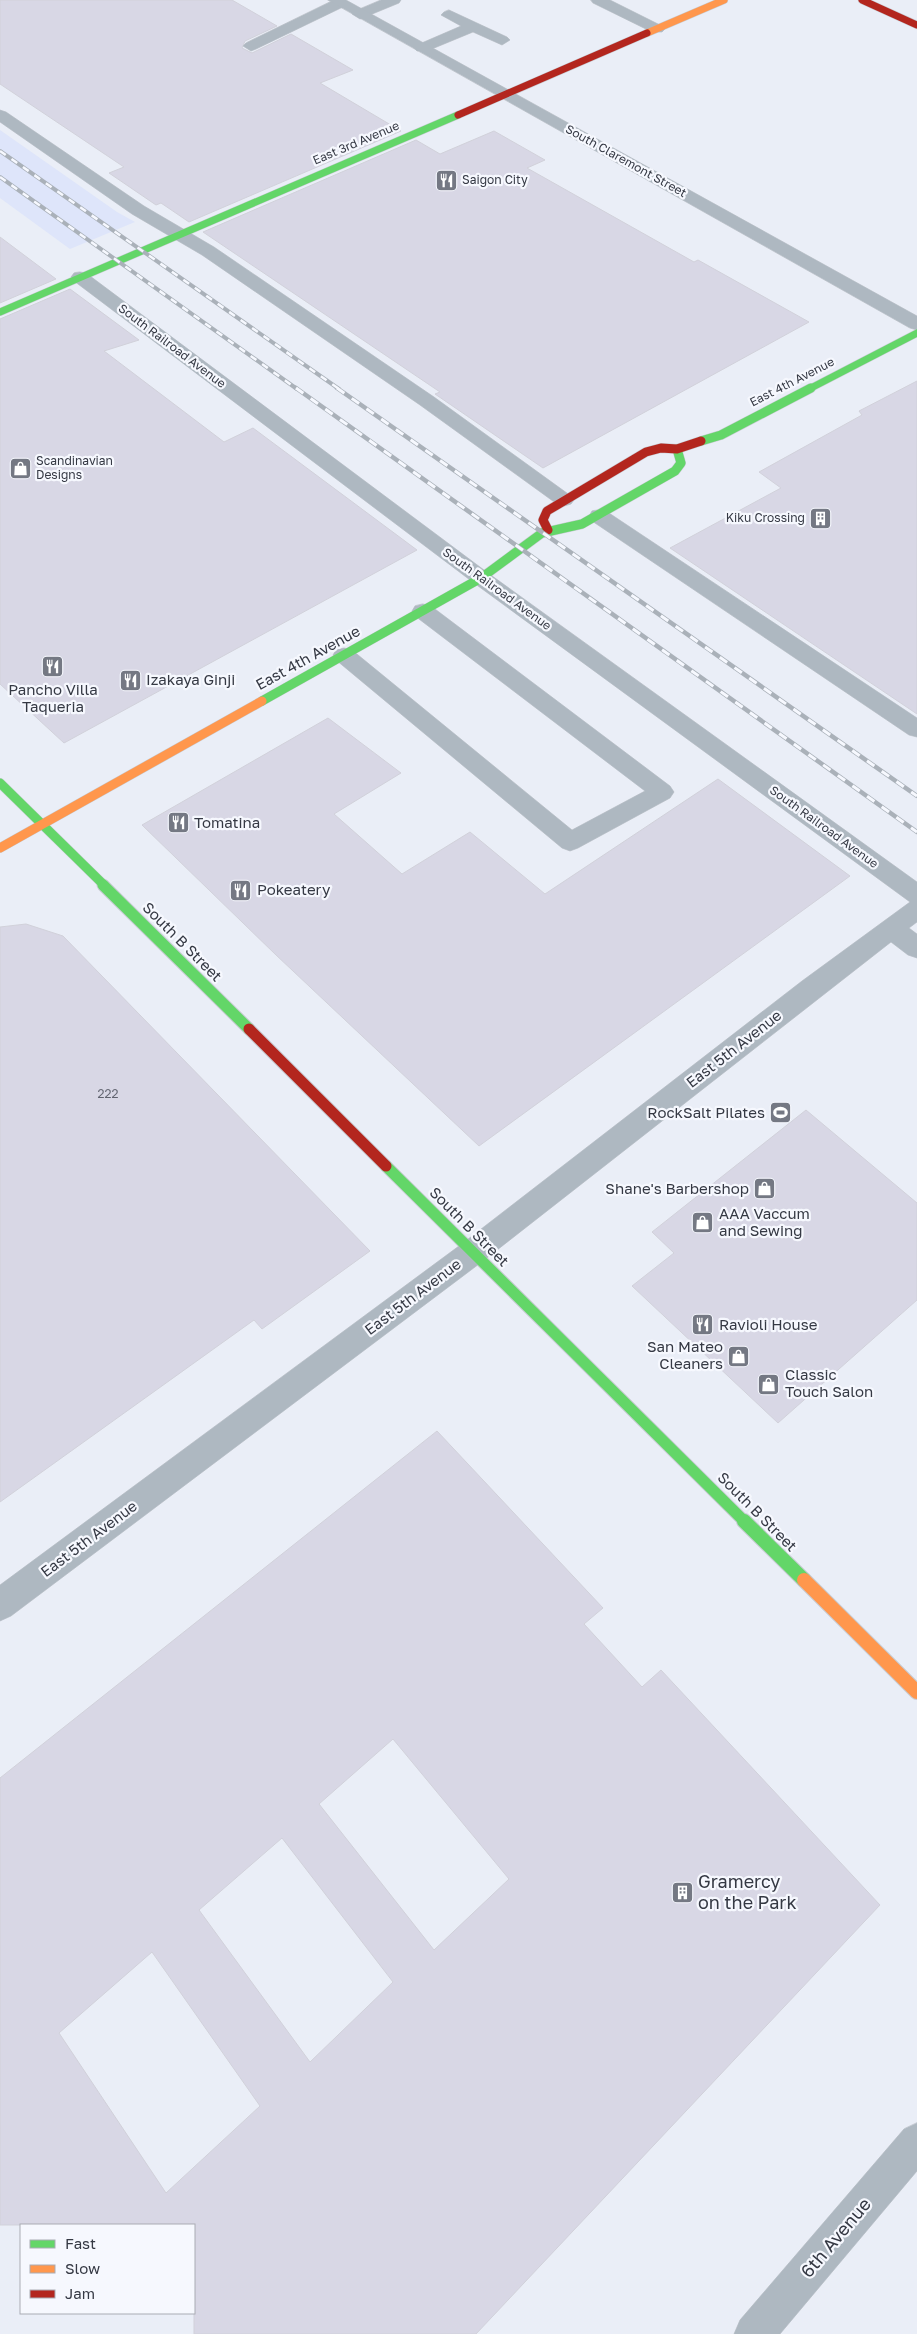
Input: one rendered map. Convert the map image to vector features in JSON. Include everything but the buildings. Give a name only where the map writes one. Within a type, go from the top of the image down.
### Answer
[{"type":"main road","name":"East 3rd Avenue","points":[[0,312],[724,0]]},
{"type":"main road","points":[[862,0],[917,25]]},
{"type":"main road","name":"East 4th Avenue","points":[[548,530],[543,520],[547,511],[646,452],[662,448],[677,449],[721,435],[917,333]]},
{"type":"main road","name":"East 4th Avenue","points":[[0,848],[482,578],[519,548],[548,530],[582,524],[599,516],[675,471],[681,463],[677,449]]},
{"type":"main road","name":"South B Street","points":[[0,783],[917,1692]]},
{"type":"street","points":[[360,14],[394,0]]},
{"type":"street","points":[[598,0],[657,29]]},
{"type":"street","points":[[251,46],[337,1]]},
{"type":"street","name":"South Claremont Street","points":[[337,1],[917,324]]},
{"type":"street","points":[[449,15],[502,40]]},
{"type":"street","points":[[422,48],[473,27]]},
{"type":"street","points":[[0,115],[138,210],[208,251],[428,400],[564,500]]},
{"type":"street","name":"South Railroad Avenue","points":[[80,278],[482,578],[917,895]]},
{"type":"street","points":[[599,516],[917,729]]},
{"type":"street","points":[[344,655],[570,842],[662,792],[423,611]]},
{"type":"street","name":"East 5th Avenue","points":[[0,1605],[473,1252],[917,909]]},
{"type":"street","points":[[890,928],[917,948]]},
{"type":"street","name":"6th Avenue","points":[[754,2334],[917,2142]]},
{"type":"shaded area","points":[[0,130],[117,212],[135,222],[70,249],[0,198]]},
{"type":"railway","points":[[0,151],[339,389]]},
{"type":"railway","points":[[0,177],[297,389]]},
{"type":"railway","points":[[296,388],[917,832]]},
{"type":"railway","points":[[337,388],[917,796]]},
{"type":"traffic: fast","points":[[0,312],[458,115]]},
{"type":"traffic: fast","points":[[701,441],[721,435],[917,333]]},
{"type":"traffic: fast","points":[[262,701],[481,578],[542,533],[582,524],[675,471],[681,463],[677,449]]},
{"type":"traffic: fast","points":[[0,783],[249,1029]]},
{"type":"traffic: fast","points":[[386,1166],[804,1580]]},
{"type":"traffic: slow","points":[[647,33],[724,0]]},
{"type":"traffic: slow","points":[[0,848],[262,701]]},
{"type":"traffic: slow","points":[[804,1580],[917,1692]]},
{"type":"traffic: jam","points":[[862,0],[917,25]]},
{"type":"traffic: jam","points":[[458,115],[647,33]]},
{"type":"traffic: jam","points":[[548,530],[543,520],[547,511],[646,452],[661,448],[677,449],[701,441]]},
{"type":"traffic: jam","points":[[249,1029],[386,1166]]},
{"type":"place","name":"Saigon City","points":[[446,180]]},
{"type":"place","name":"Scandinavian Designs","points":[[20,468]]},
{"type":"place","name":"Kiku Crossing","points":[[821,518]]},
{"type":"place","name":"Pancho Villa Taqueria","points":[[53,667]]},
{"type":"place","name":"Izakaya Ginji","points":[[130,680]]},
{"type":"place","name":"Tomatina","points":[[178,823]]},
{"type":"place","name":"Pokeatery","points":[[241,890]]},
{"type":"place","name":"RockSalt Pilates","points":[[781,1113]]},
{"type":"place","name":"Shane's Barbershop","points":[[765,1189]]},
{"type":"place","name":"AAA Vaccum and Sewing","points":[[703,1223]]},
{"type":"place","name":"Ravioli House","points":[[703,1325]]},
{"type":"place","name":"San Mateo Cleaners","points":[[739,1356]]},
{"type":"place","name":"Classic Touch Salon","points":[[769,1384]]},
{"type":"place","name":"Gramercy on the Park","points":[[682,1892]]}]
